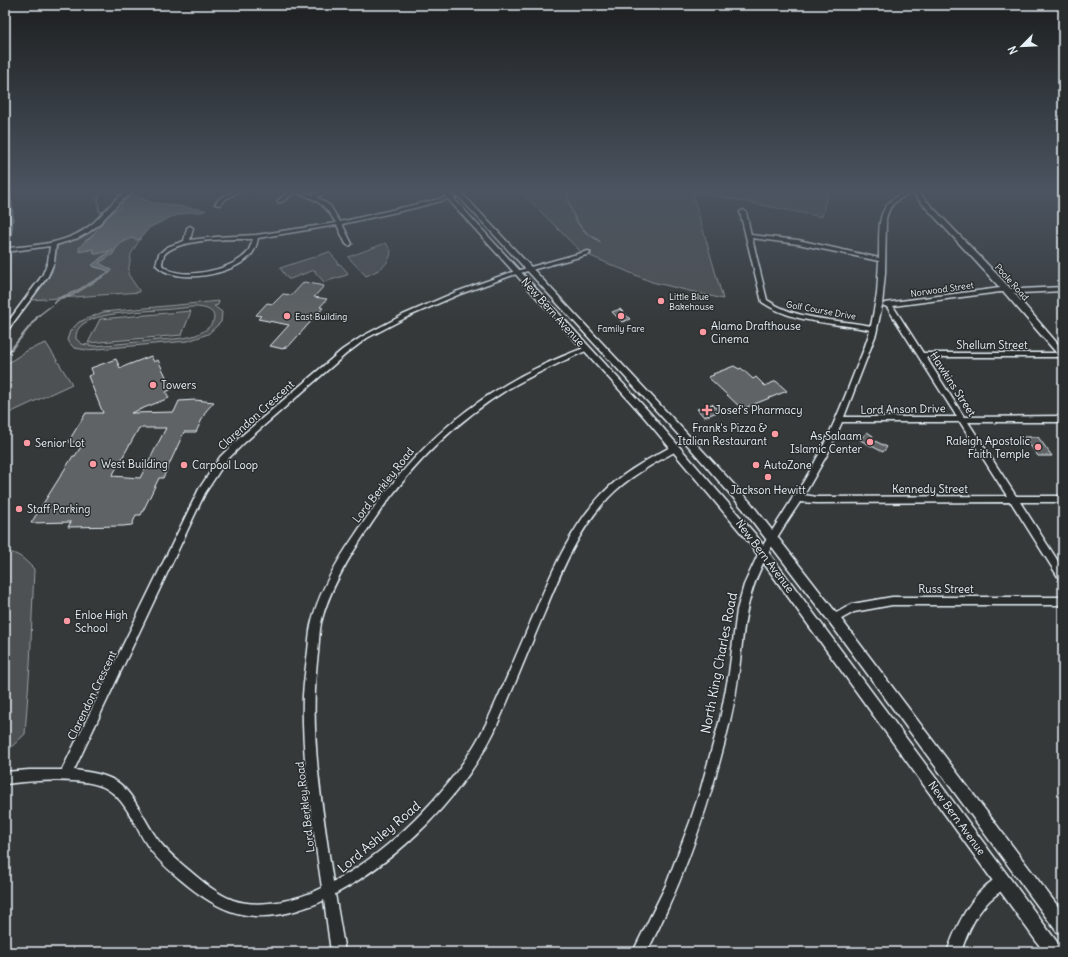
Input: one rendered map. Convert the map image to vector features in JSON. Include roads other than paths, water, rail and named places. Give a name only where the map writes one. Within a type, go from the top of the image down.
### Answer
[{"type":"main road","name":"New Bern Avenue","points":[[482,234],[632,399],[743,526],[1054,952]]},
{"type":"main road","name":"New Bern Avenue","points":[[497,234],[727,483],[834,619],[1063,926]]},
{"type":"main road","name":"Poole Road","points":[[955,234],[1006,289],[1063,355]]},
{"type":"main road","points":[[557,317],[585,341],[597,343]]},
{"type":"main road","points":[[586,349],[599,351],[626,374]]},
{"type":"main road","points":[[632,399],[663,430],[674,438],[679,440],[688,440]]},
{"type":"main road","points":[[675,448],[688,449],[727,483]]},
{"type":"street","points":[[8,234],[5,250],[53,244],[68,240],[81,234]]},
{"type":"street","points":[[187,241],[189,234]]},
{"type":"street","points":[[256,237],[253,248],[246,258],[223,269],[205,273],[180,274],[168,272],[161,268],[158,261],[161,254],[171,246],[187,241],[256,237],[281,234]]},
{"type":"street","points":[[344,234],[349,244]]},
{"type":"street","name":"North King Charles Road","points":[[640,952],[650,934],[676,876],[709,783],[732,685],[740,613],[749,585],[763,552],[819,464],[839,419],[874,329],[879,304],[882,234]]},
{"type":"street","points":[[748,236],[833,249],[881,260]]},
{"type":"street","name":"Golf Course Drive","points":[[748,236],[761,294],[764,301],[772,308],[789,315],[874,329]]},
{"type":"street","points":[[5,330],[48,272],[53,244]]},
{"type":"street","name":"Clarendon Crescent","points":[[65,776],[202,491],[223,459],[242,440],[359,341],[394,321],[439,300],[517,273],[588,253]]},
{"type":"street","name":"Norwood Street","points":[[879,304],[889,305],[1006,289],[1021,291],[1063,289]]},
{"type":"street","points":[[1056,289],[1063,297]]},
{"type":"street","name":"Hawkins Street","points":[[889,305],[1063,577]]},
{"type":"street","name":"Lord Berkley Road","points":[[338,952],[312,776],[307,706],[310,665],[318,616],[333,580],[368,520],[408,469],[452,426],[490,397],[522,377],[551,363],[586,349]]},
{"type":"street","name":"Shellum Street","points":[[921,355],[1063,355]]},
{"type":"street","name":"Lord Anson Drive","points":[[839,419],[1063,419]]},
{"type":"street","name":"Lord Ashley Road","points":[[5,778],[20,775],[65,776],[100,780],[120,791],[146,832],[162,853],[186,876],[222,902],[246,910],[273,910],[302,903],[328,892],[350,880],[415,828],[452,787],[465,770],[490,728],[562,561],[580,529],[599,504],[618,484],[639,468],[675,448]]},
{"type":"street","name":"Kennedy Street","points":[[796,498],[817,500],[1063,499]]},
{"type":"street","name":"Russ Street","points":[[834,619],[852,608],[892,601],[1063,601]]},
{"type":"street","points":[[954,952],[960,934],[972,911],[986,894],[1003,881]]},
{"type":"waterway","points":[[588,234],[600,242]]},
{"type":"waterway","points":[[38,316],[55,303]]},
{"type":"waterway","points":[[5,357],[38,316]]},
{"type":"place","name":"Little Blue Bakehouse","points":[[661,301]]},
{"type":"place","name":"East Building","points":[[287,316]]},
{"type":"place","name":"Family Fare","points":[[621,316]]},
{"type":"place","name":"Alamo Drafthouse Cinema","points":[[703,332]]},
{"type":"place","name":"Towers","points":[[153,385]]},
{"type":"place","name":"Josef's Pharmacy","points":[[707,410]]},
{"type":"place","name":"Frank's Pizza & Italian Restaurant","points":[[775,434]]},
{"type":"place","name":"As Salaam Islamic Center","points":[[870,442]]},
{"type":"place","name":"Senior Lot","points":[[27,443]]},
{"type":"place","name":"Raleigh Apostolic Faith Temple","points":[[1038,447]]},
{"type":"place","name":"West Building","points":[[93,464]]},
{"type":"place","name":"Carpool Loop","points":[[184,465]]},
{"type":"place","name":"AutoZone","points":[[756,465]]},
{"type":"place","name":"Jackson Hewitt","points":[[768,477]]},
{"type":"place","name":"Staff Parking","points":[[19,509]]},
{"type":"place","name":"Enloe High School","points":[[67,621]]}]
